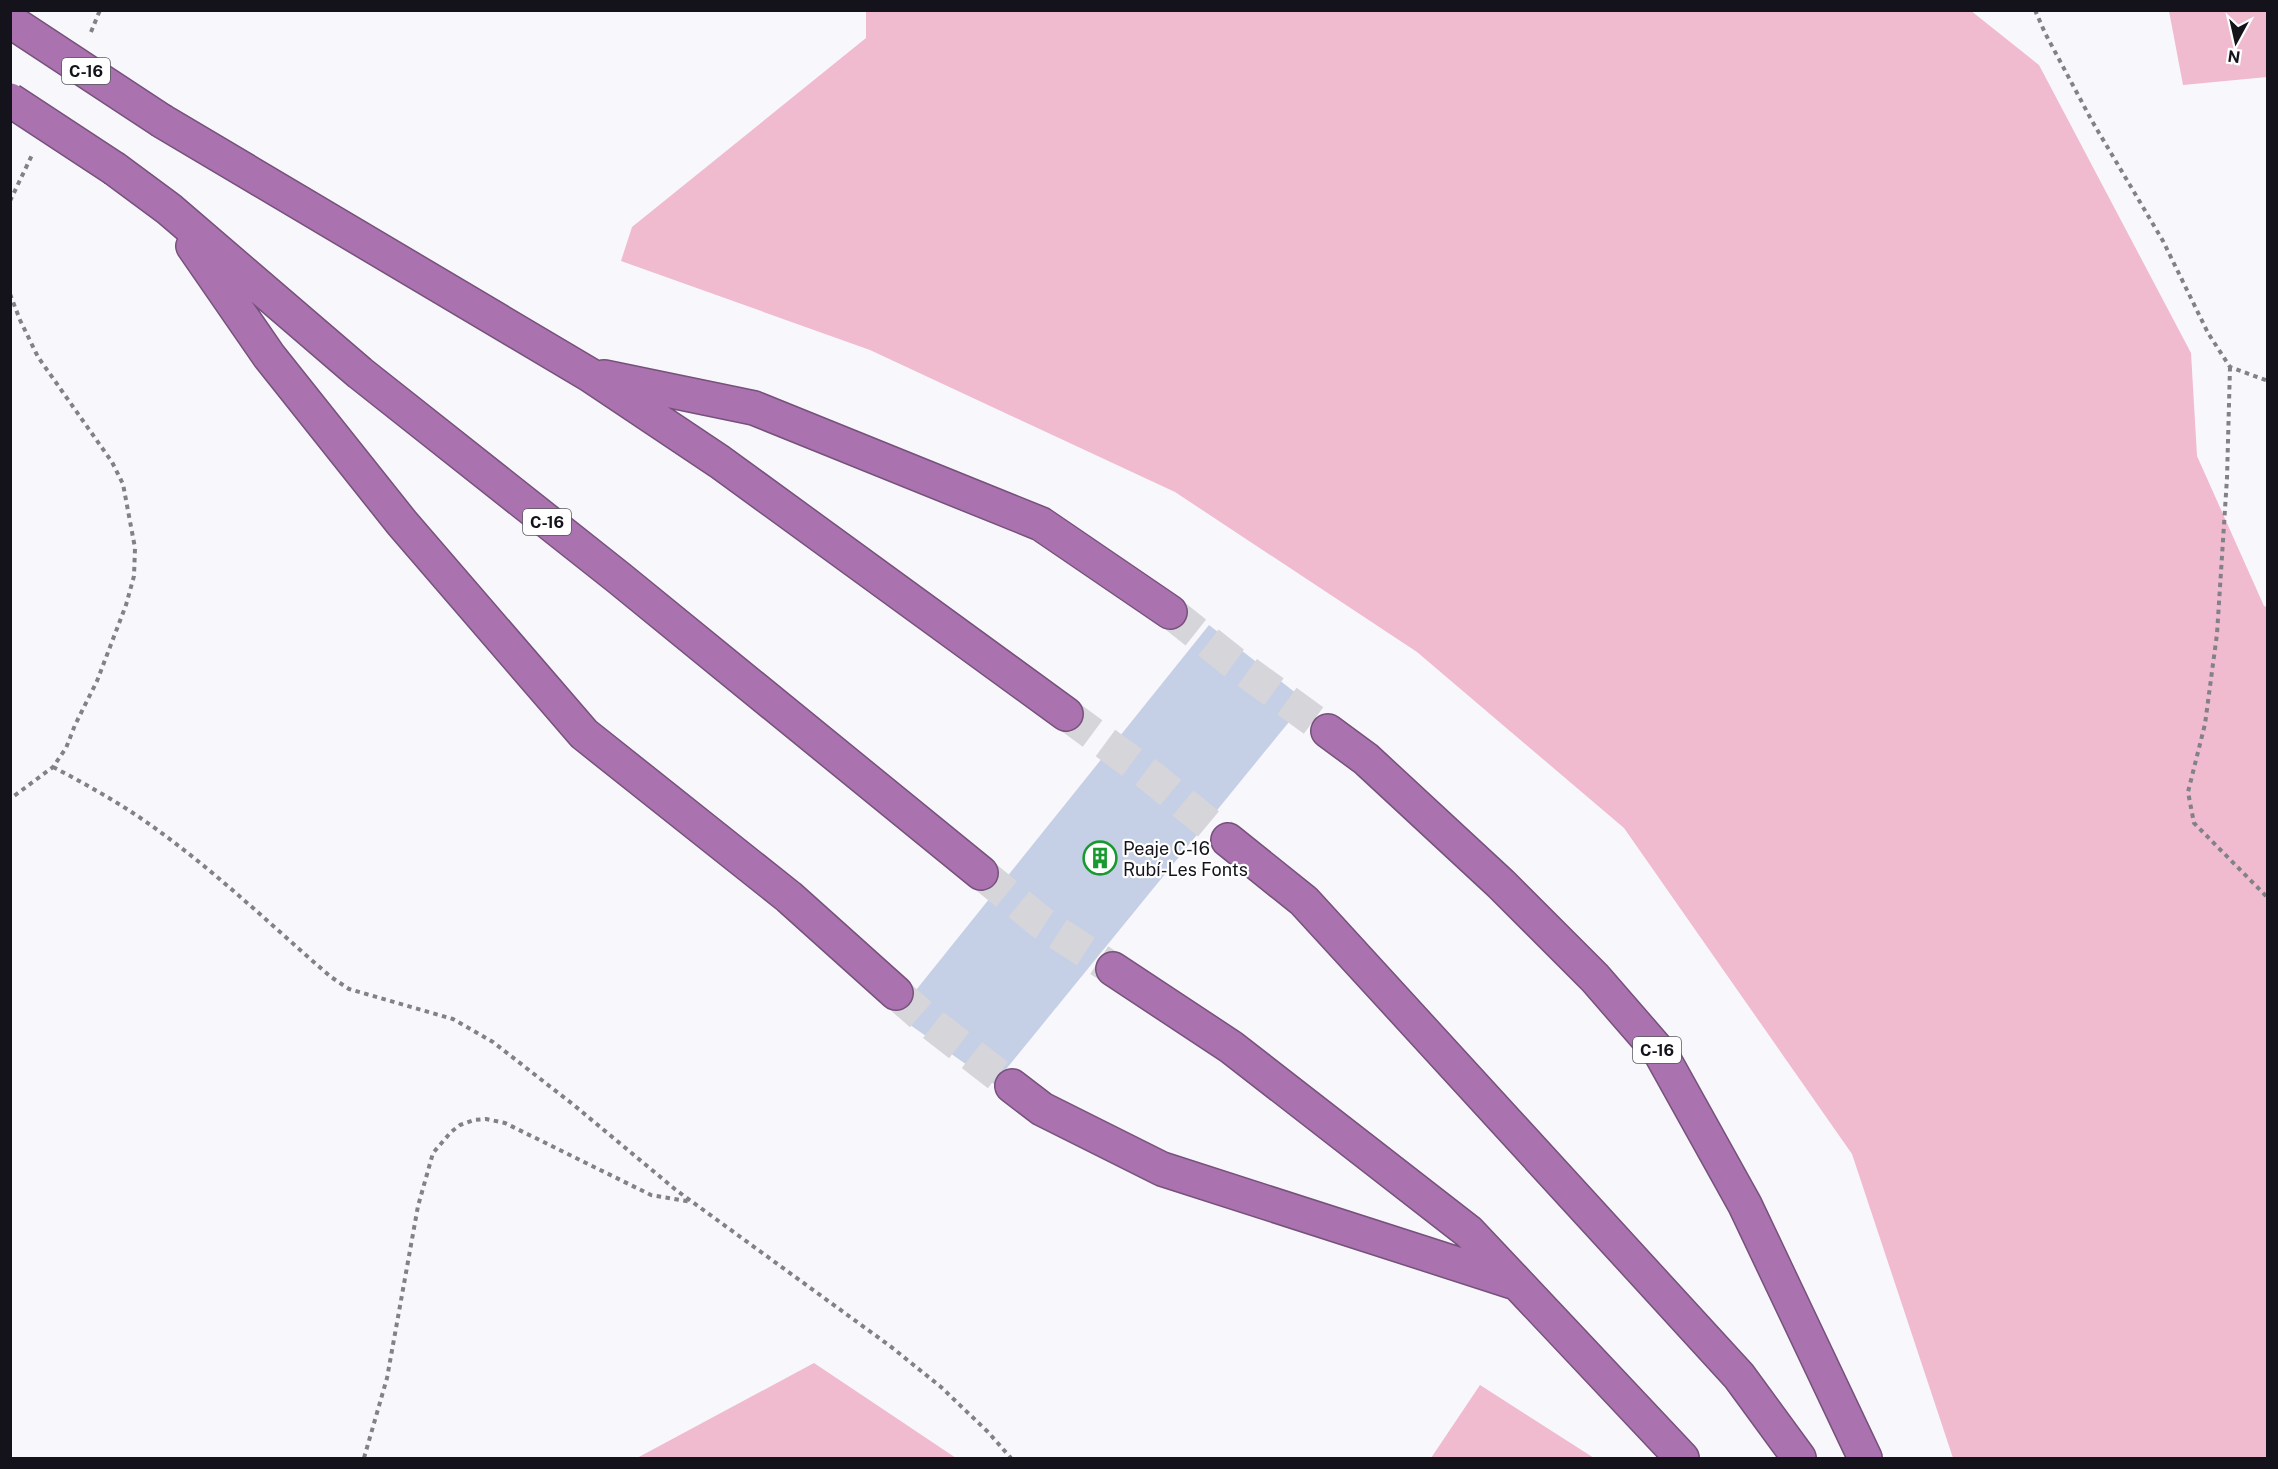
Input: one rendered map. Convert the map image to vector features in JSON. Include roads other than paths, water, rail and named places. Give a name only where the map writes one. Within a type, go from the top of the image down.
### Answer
[{"type":"highway","name":"C-16","points":[[10,21],[162,121],[590,375],[720,462],[1065,714]]},
{"type":"highway","name":"C-16","points":[[10,100],[169,209],[360,373],[619,579],[981,873]]},
{"type":"highway","name":"C-16","points":[[169,209],[269,356],[402,523],[584,734],[789,897],[896,993]]},
{"type":"highway","name":"C-16","points":[[590,375],[754,408],[1041,524],[1170,612]]},
{"type":"highway","name":"C-16","points":[[1328,731],[1366,759],[1501,884],[1596,978],[1661,1054],[1745,1205],[1865,1458]]},
{"type":"highway","points":[[1228,840],[1312,910],[1739,1376],[1799,1458]]},
{"type":"highway","points":[[1113,969],[1241,1054],[1469,1232],[1682,1458]]},
{"type":"highway","points":[[1012,1086],[1042,1109],[1162,1169],[1517,1283]]},
{"type":"tunnel","points":[[1170,612],[1233,662],[1328,731]]},
{"type":"tunnel","points":[[1066,714],[1153,778],[1228,840]]},
{"type":"tunnel","points":[[981,873],[1042,923],[1113,969]]},
{"type":"tunnel","points":[[896,993],[928,1021],[1012,1086]]},
{"type":"place","name":"Peaje C-16 Rubí-Les Fonts","points":[[1100,858]]}]
